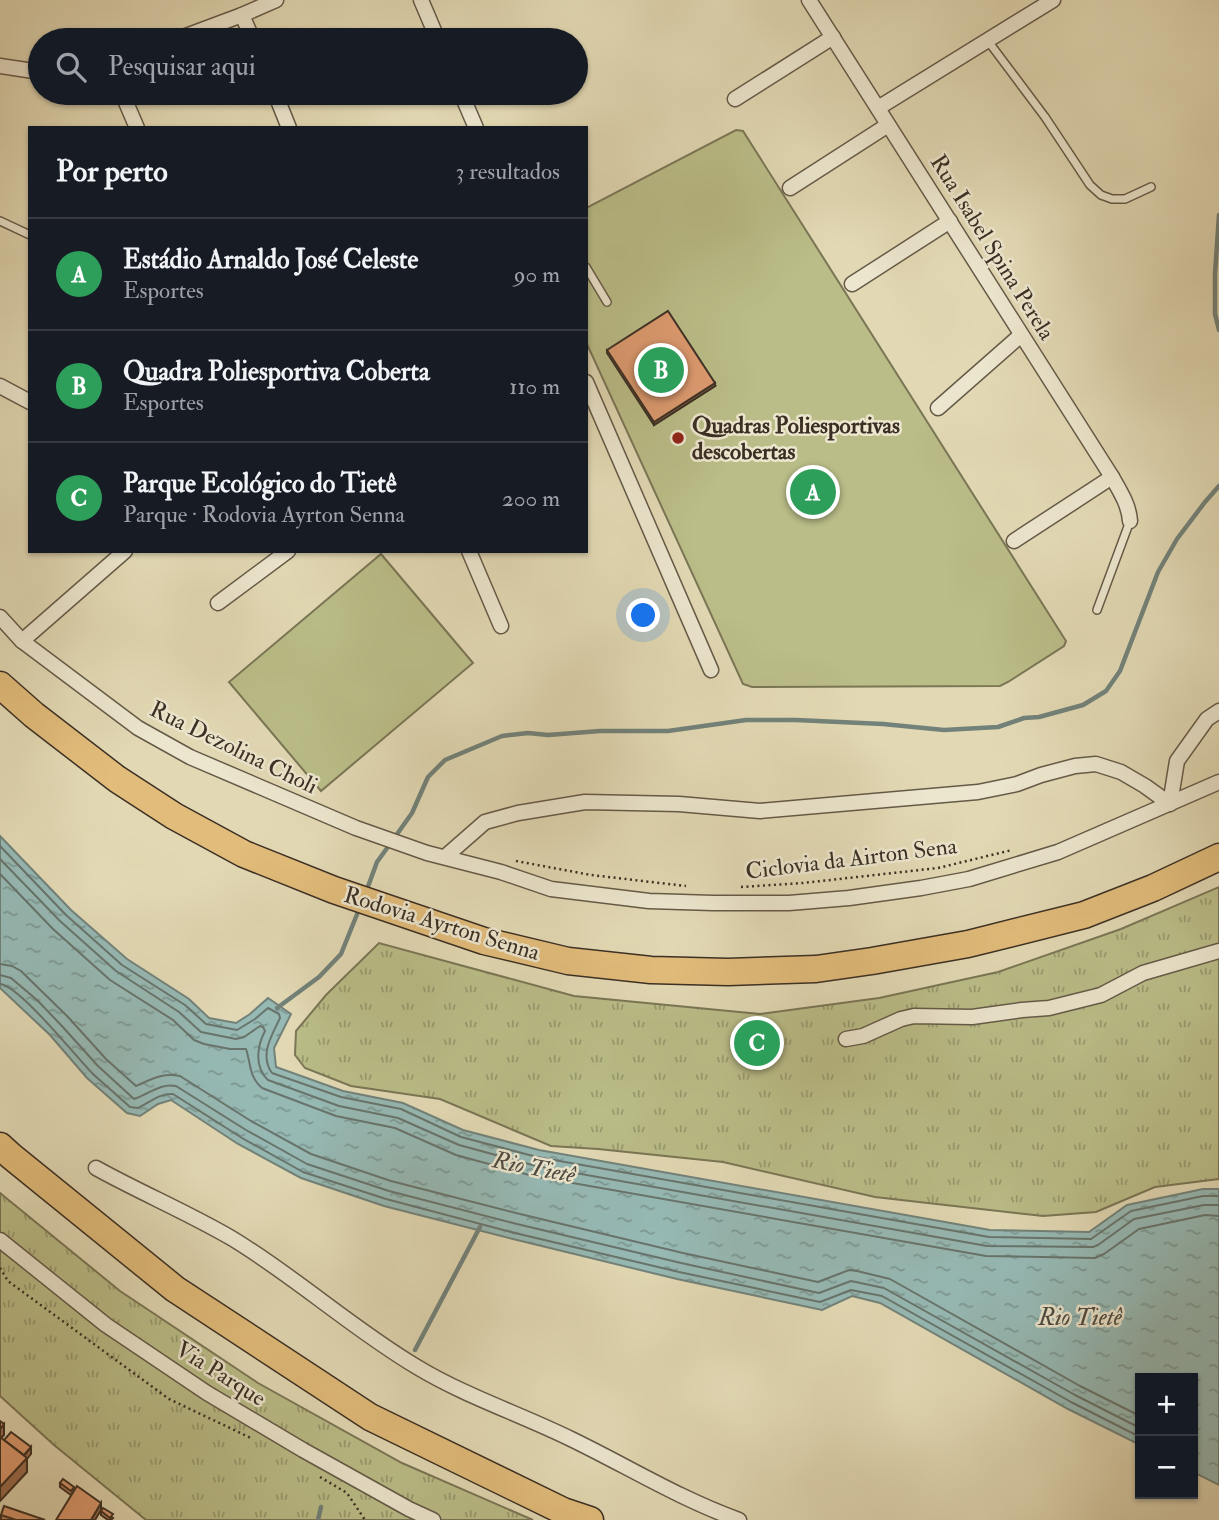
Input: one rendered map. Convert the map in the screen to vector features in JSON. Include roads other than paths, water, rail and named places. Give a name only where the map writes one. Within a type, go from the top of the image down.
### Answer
[{"type":"highway","name":"Rodovia Ayrton Senna","points":[[0,685],[117,779],[174,816],[244,853],[334,890],[484,941],[568,961],[651,970],[728,972],[816,969],[872,961],[968,944],[1084,915],[1219,858]]},
{"type":"highway","points":[[0,1146],[174,1289],[370,1418],[564,1511],[590,1520]]},
{"type":"street","points":[[207,28],[275,0]]},
{"type":"street","points":[[421,0],[433,28]]},
{"type":"street","name":"Rua Isabel Spina Perela","points":[[809,0],[1112,477],[1125,501],[1130,521]]},
{"type":"street","points":[[1022,0],[1031,14]]},
{"type":"street","points":[[878,108],[1053,0]]},
{"type":"street","points":[[242,15],[248,28]]},
{"type":"street","points":[[735,99],[833,37]]},
{"type":"street","points":[[0,66],[28,70]]},
{"type":"street","points":[[127,105],[136,126]]},
{"type":"street","points":[[280,105],[288,126]]},
{"type":"street","points":[[466,105],[475,126]]},
{"type":"street","points":[[790,188],[888,125]]},
{"type":"street","points":[[852,284],[950,221]]},
{"type":"street","points":[[938,408],[1021,335]]},
{"type":"street","points":[[588,387],[710,670]]},
{"type":"street","points":[[3,392],[28,401]]},
{"type":"street","points":[[1014,541],[1112,477]]},
{"type":"street","points":[[22,641],[123,553]]},
{"type":"street","points":[[218,603],[285,553]]},
{"type":"street","points":[[470,553],[501,626]]},
{"type":"street","name":"Rua Dezolina Choli","points":[[0,617],[22,641],[138,728],[190,757],[356,828],[427,853],[501,872],[551,889],[649,901],[789,903],[921,888],[969,879],[1058,852],[1219,782]]},
{"type":"street","points":[[445,857],[485,822],[518,813],[585,802],[679,804],[760,811],[978,792],[1017,784],[1075,766],[1096,764],[1121,772],[1171,804],[1177,761],[1207,719],[1219,710]]},
{"type":"street","points":[[846,1039],[914,1016],[972,1017],[1049,1008],[1101,995],[1143,973],[1219,951]]},
{"type":"street","points":[[96,1168],[232,1238],[417,1368],[570,1438],[713,1511],[738,1520]]},
{"type":"street","name":"Via Parque","points":[[0,1240],[106,1325],[206,1392],[303,1450],[433,1520]]},
{"type":"lane","points":[[988,41],[1045,117],[1090,185],[1101,195],[1112,200],[1125,199],[1151,187]]},
{"type":"lane","points":[[0,220],[28,234]]},
{"type":"lane","points":[[588,270],[607,302]]},
{"type":"lane","points":[[1097,610],[1130,521]]},
{"type":"water","name":"Rio Tietê","points":[[0,836],[71,910],[127,959],[189,999],[209,1018],[236,1023],[268,998],[291,1014],[274,1048],[276,1067],[343,1091],[403,1103],[463,1130],[539,1150],[990,1230],[1089,1232],[1127,1205],[1203,1189],[1219,1189],[1219,1485],[1198,1474],[1198,1373],[1135,1373],[1135,1442],[1068,1409],[880,1303],[852,1296],[822,1310],[677,1279],[384,1206],[301,1178],[238,1144],[171,1100],[158,1104],[140,1116],[127,1113],[87,1078],[50,1035],[0,988]]},
{"type":"waterway","points":[[1219,215],[1215,274],[1215,314],[1219,330]]},
{"type":"waterway","points":[[395,837],[412,813],[428,777],[445,760],[502,736],[528,733],[548,735],[600,731],[668,731],[746,720],[883,724],[944,730],[998,727],[1024,718],[1039,717],[1083,705],[1106,691],[1120,671],[1158,572],[1177,539],[1219,486]]},
{"type":"waterway","points":[[366,892],[377,862],[390,844]]},
{"type":"waterway","points":[[277,1008],[319,977],[341,954],[360,907]]},
{"type":"waterway","points":[[415,1350],[480,1227]]},
{"type":"waterway","points":[[318,1520],[321,1507]]},
{"type":"place","name":"Quadra Poliesportiva Coberta","points":[[661,370]]},
{"type":"place","name":"Quadras Poliesportivas descobertas","points":[[678,438]]},
{"type":"place","name":"Estádio Arnaldo José Celeste","points":[[813,492]]},
{"type":"place","name":"Parque Ecológico do Tietê","points":[[757,1043]]}]
